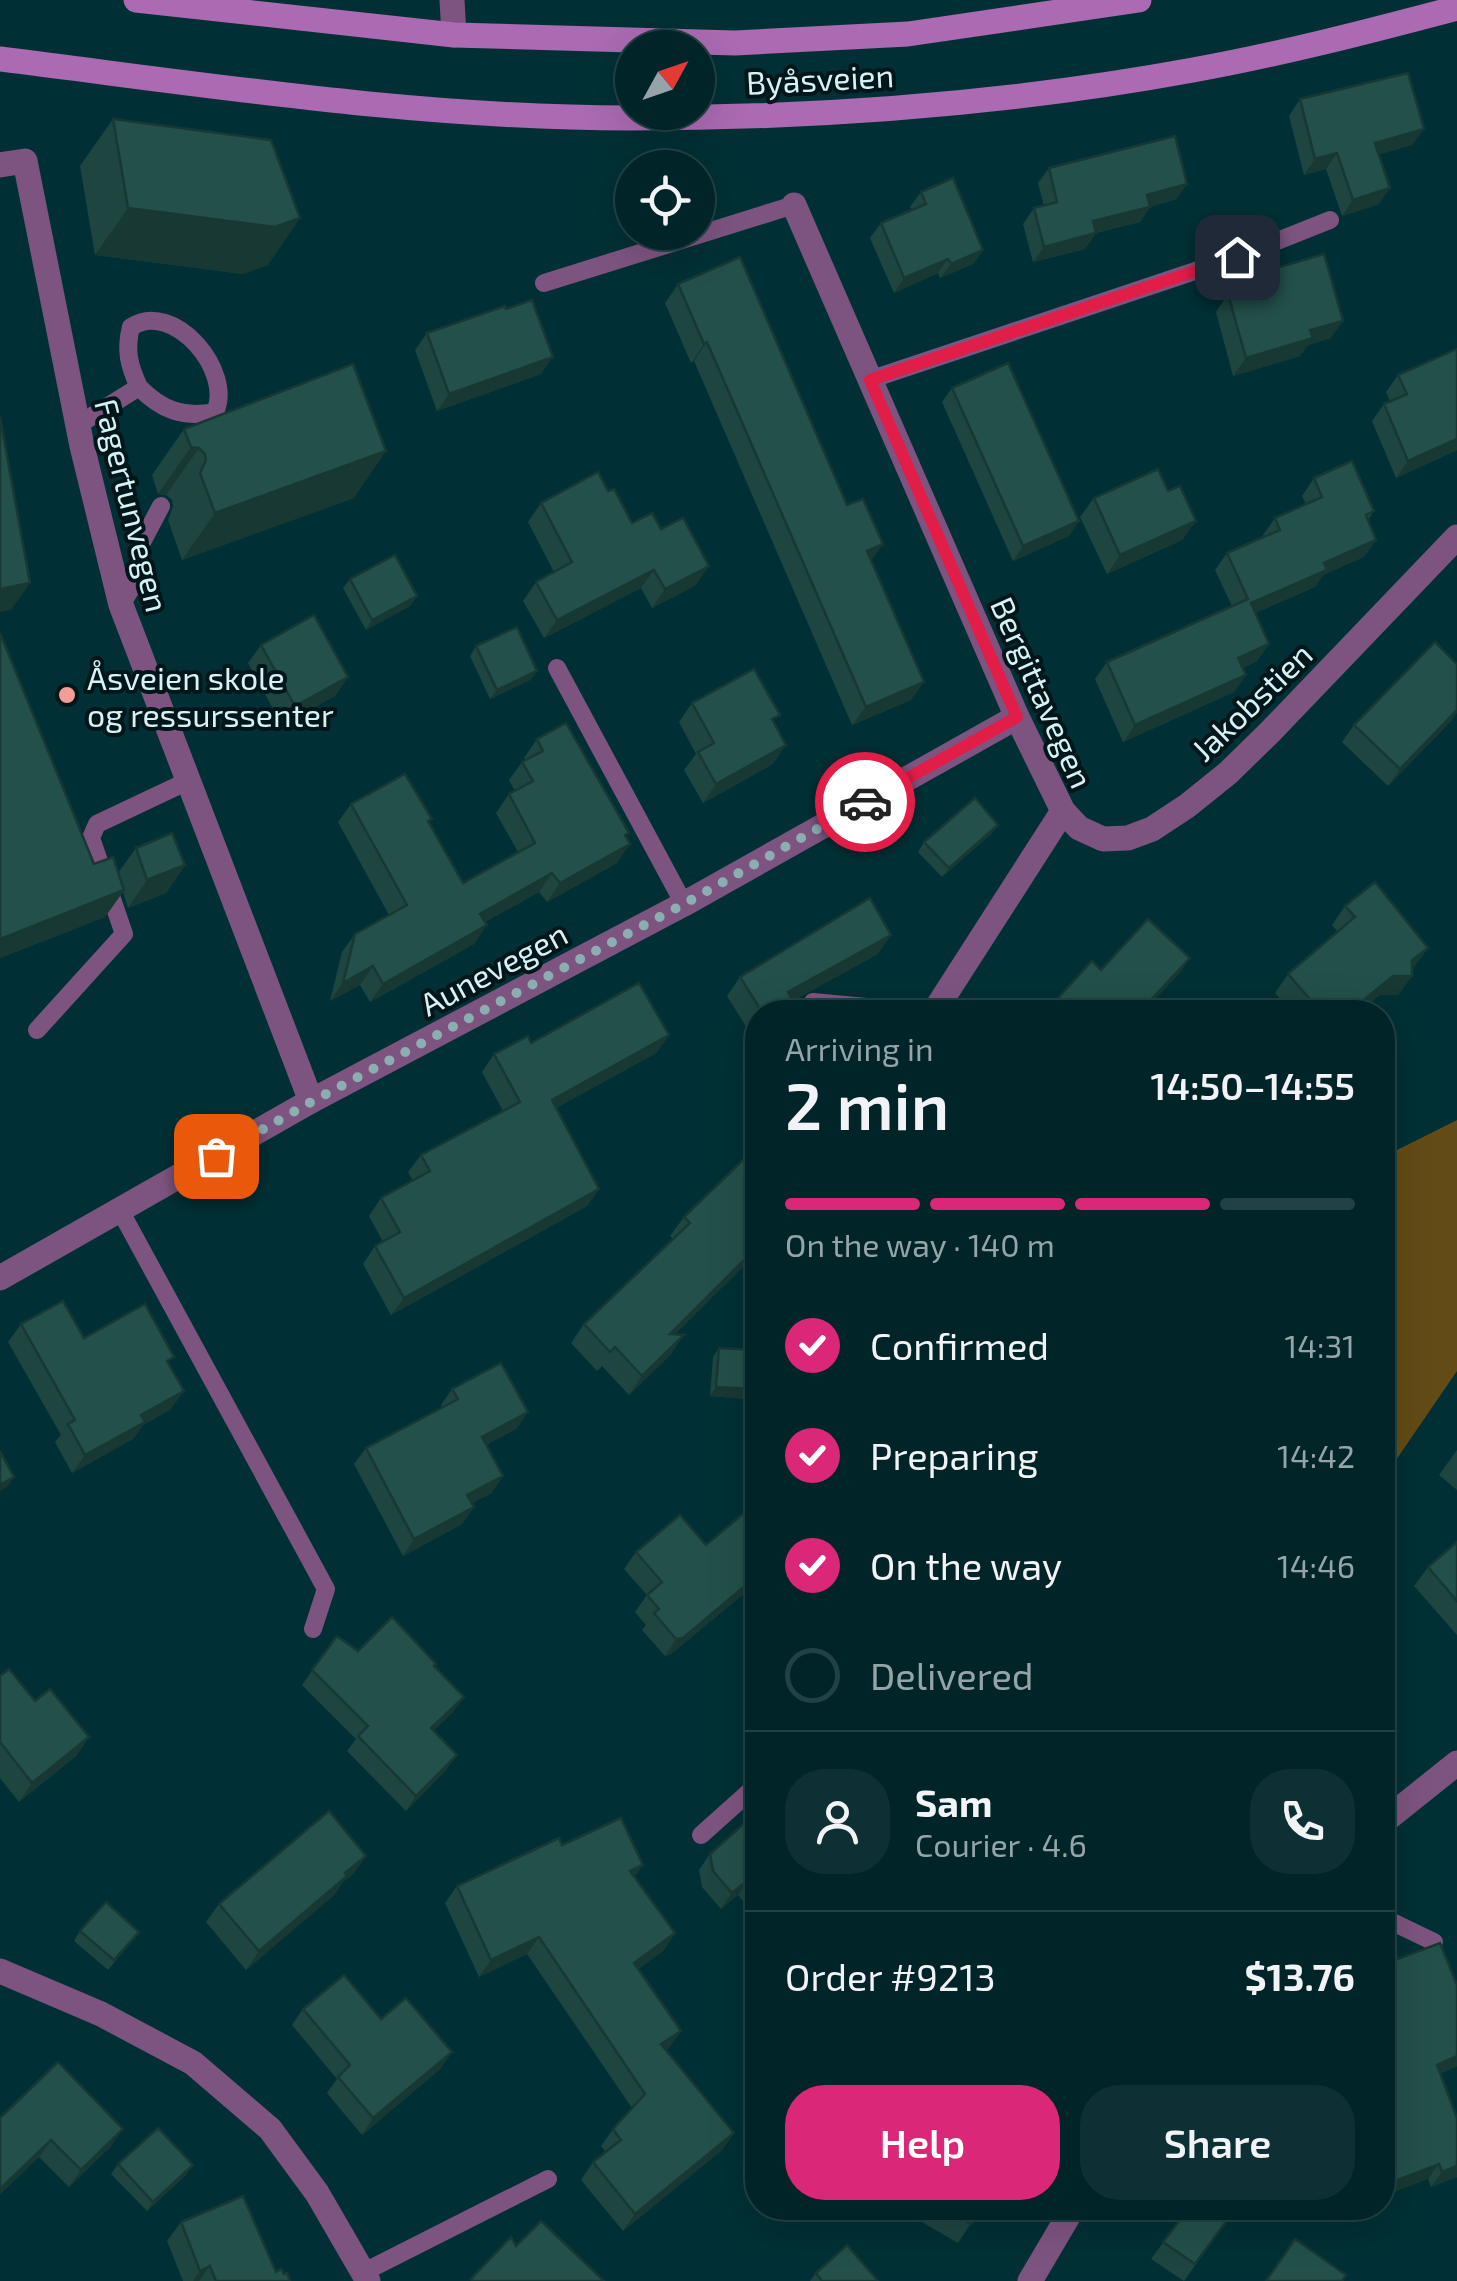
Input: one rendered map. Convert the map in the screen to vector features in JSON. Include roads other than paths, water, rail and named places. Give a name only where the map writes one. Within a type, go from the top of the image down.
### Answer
[{"type":"main road","name":"Byåsveien","points":[[136,0],[454,35],[735,43],[908,34],[1138,0]]},
{"type":"main road","name":"Byåsveien","points":[[0,59],[372,106],[627,118],[783,115],[984,100],[1192,70],[1337,40],[1457,8]]},
{"type":"street","points":[[452,0],[454,35]]},
{"type":"street","name":"Fagertunvegen","points":[[0,165],[25,161],[78,424],[121,606],[311,1102]]},
{"type":"street","name":"Bergittavegen","points":[[794,206],[1017,717],[1063,811],[942,1000]]},
{"type":"street","name":"Jakobstien","points":[[1063,811],[1079,828],[1103,838],[1128,838],[1164,821],[1228,773],[1453,552]]},
{"type":"street","name":"Aunevegen","points":[[0,1278],[311,1102],[684,904],[1017,717]]},
{"type":"street","points":[[1395,1813],[1457,1764]]},
{"type":"street","points":[[0,1971],[100,2014],[193,2063],[270,2129],[317,2193],[366,2276]]},
{"type":"street","points":[[1030,2281],[1066,2220]]},
{"type":"lane","name":"Bergittavegen","points":[[544,283],[794,206]]},
{"type":"lane","points":[[870,380],[1237,257],[1330,220]]},
{"type":"lane","points":[[158,319],[174,326],[198,346],[218,384],[219,404],[215,412],[181,413],[163,408],[139,386],[130,368],[126,345],[131,327],[142,320],[158,319]]},
{"type":"lane","points":[[78,424],[139,386]]},
{"type":"lane","points":[[121,606],[137,579],[141,544],[162,506]]},
{"type":"lane","points":[[558,668],[684,904]]},
{"type":"lane","points":[[38,1030],[124,934],[92,838],[97,824],[190,780]]},
{"type":"lane","points":[[121,1212],[326,1589],[312,1628]]},
{"type":"lane","points":[[701,1835],[745,1796]]},
{"type":"lane","points":[[1395,1923],[1434,1942]]},
{"type":"lane","points":[[366,2276],[548,2179]]},
{"type":"place","name":"Åsveien skole og ressurssenter","points":[[67,695]]}]
